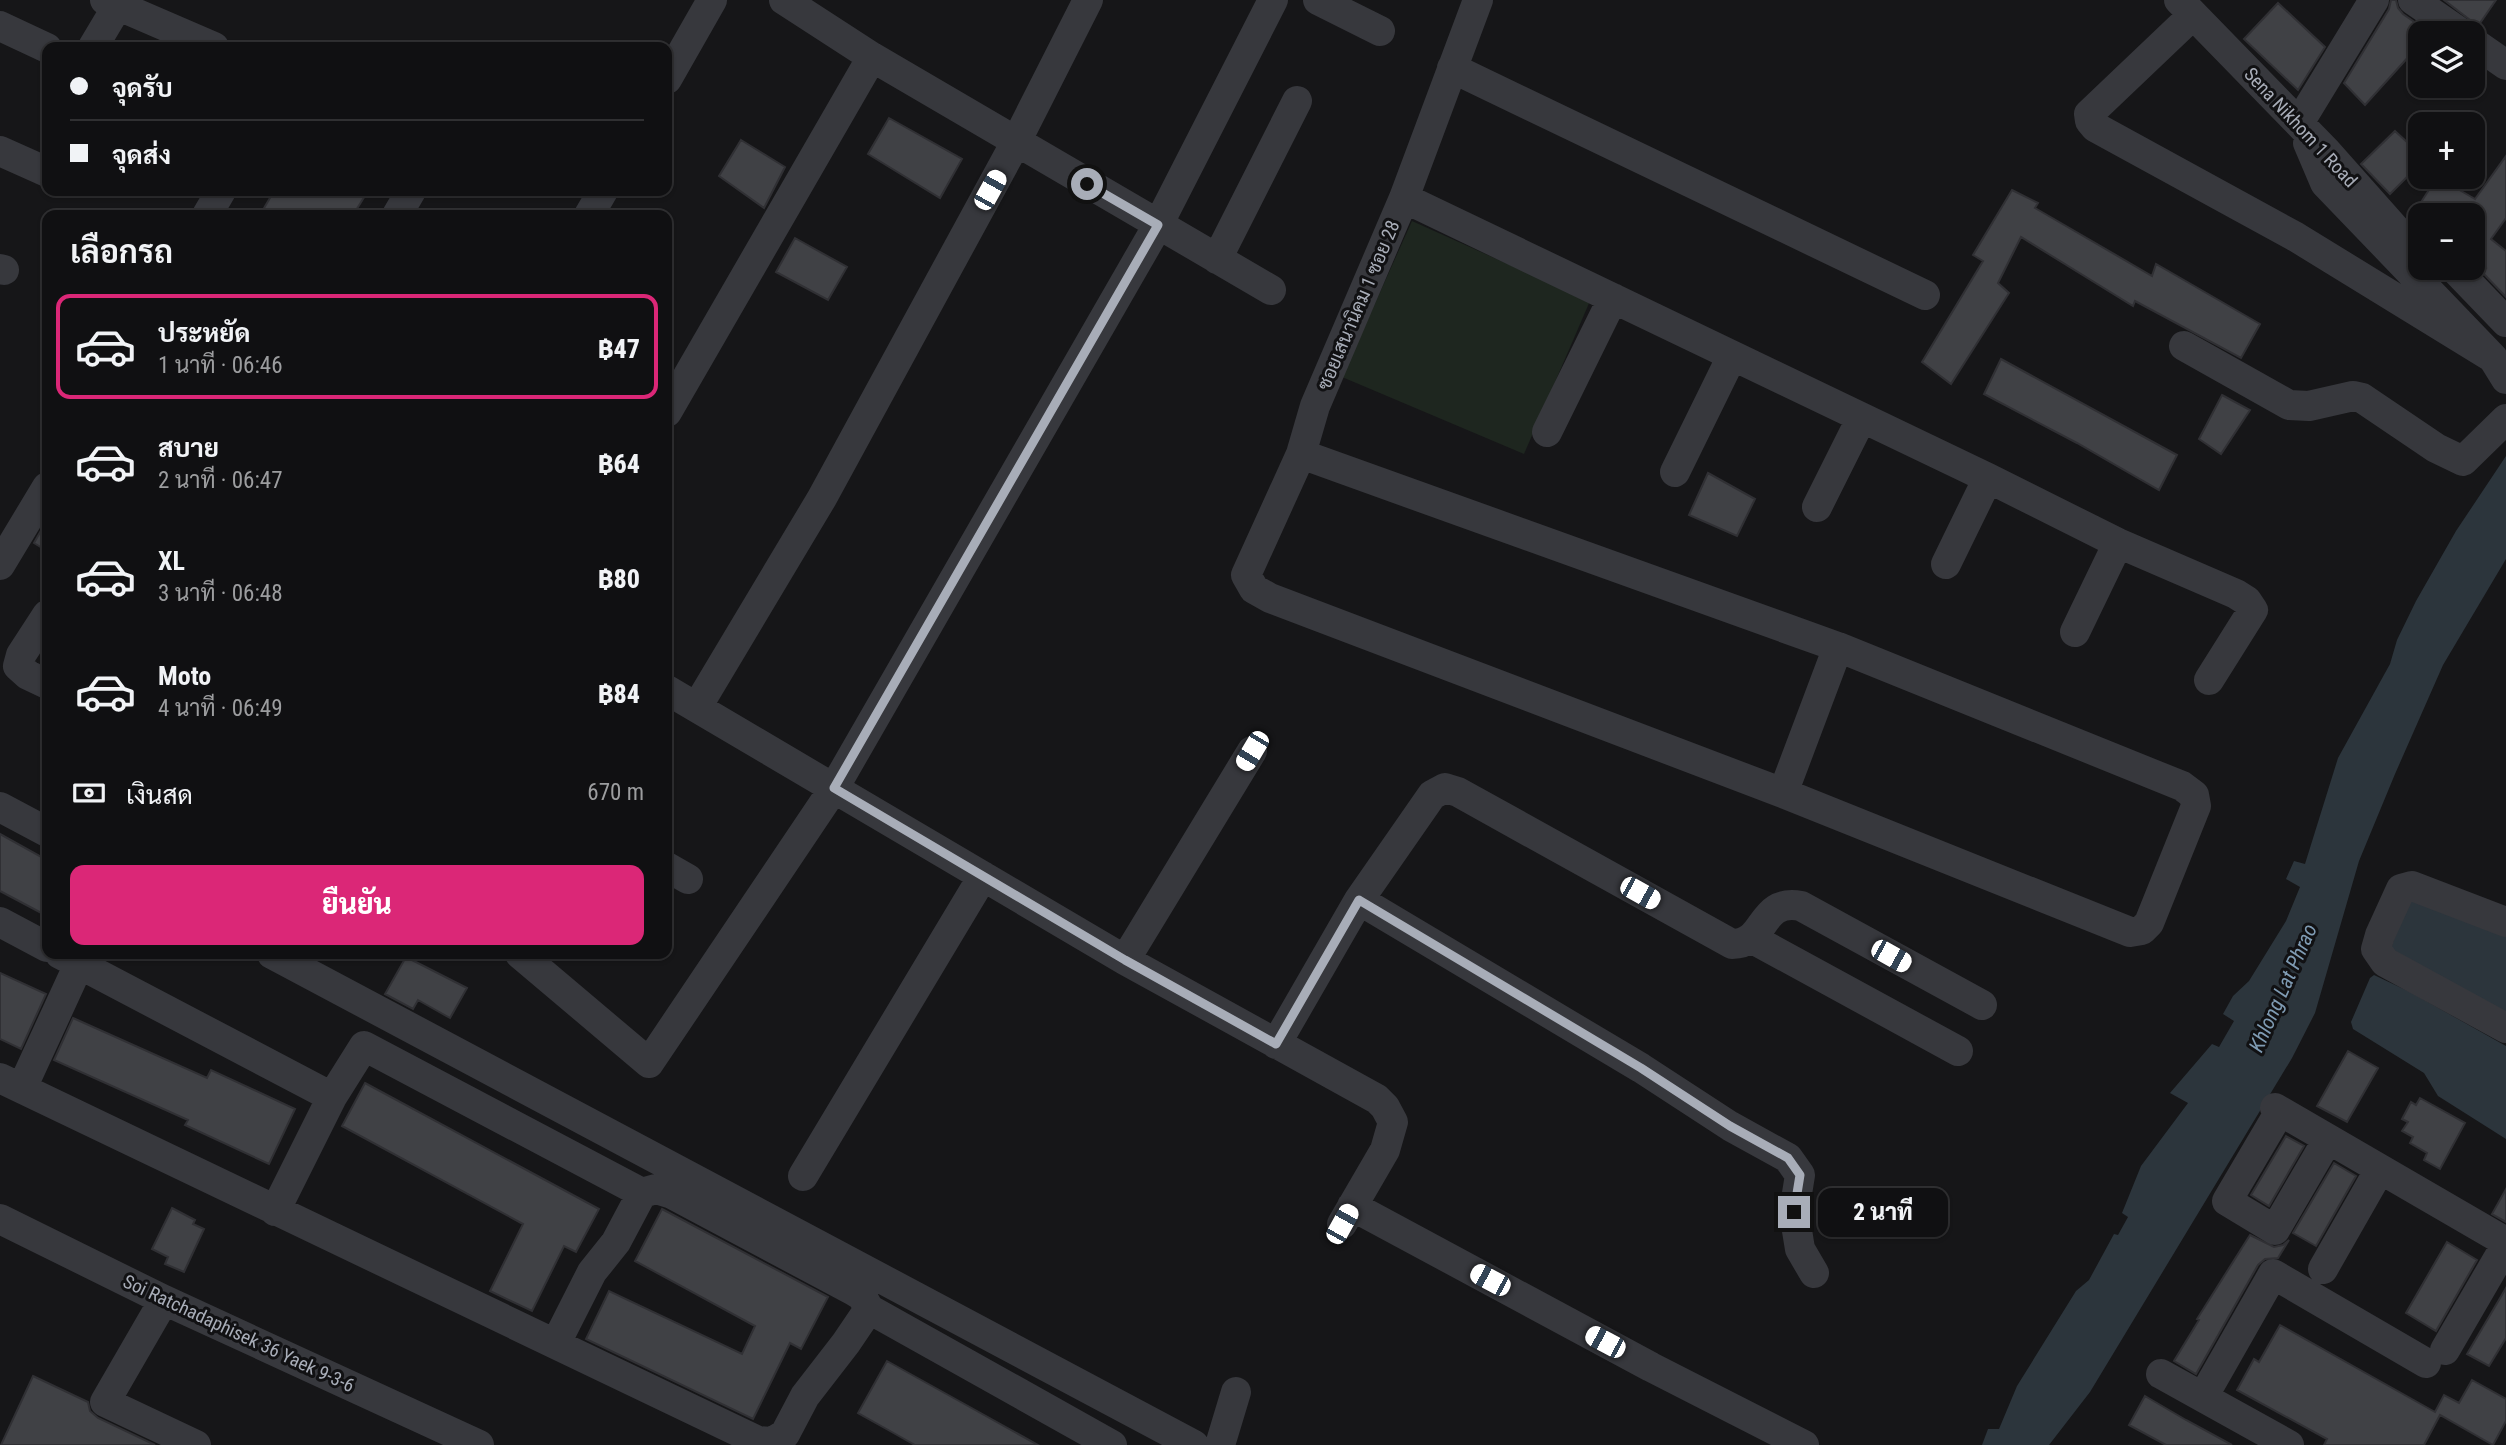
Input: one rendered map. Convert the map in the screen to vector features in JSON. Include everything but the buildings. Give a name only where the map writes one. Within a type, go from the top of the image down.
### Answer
[{"type":"street","points":[[672,70],[712,0]]},
{"type":"street","points":[[784,0],[872,57],[1271,290]]},
{"type":"street","points":[[697,707],[822,498],[1016,142],[1088,0]]},
{"type":"street","points":[[526,959],[649,1063],[834,788],[1158,225],[1273,0]]},
{"type":"street","points":[[1318,0],[1380,30]]},
{"type":"street","name":"ซอยเสนานิคม 1 ซอย 28","points":[[1478,0],[1404,198],[1315,406],[1301,454],[1246,575],[1254,589],[1270,598],[1783,793]]},
{"type":"street","points":[[2299,123],[2374,0]]},
{"type":"street","points":[[2413,0],[2443,21]]},
{"type":"street","points":[[95,42],[115,2],[203,42]]},
{"type":"street","points":[[2186,8],[2089,114],[2095,127],[2296,237],[2502,364]]},
{"type":"street","name":"Sena Nikhom 1 Road","points":[[2186,8],[2326,151],[2408,243]]},
{"type":"street","points":[[0,26],[42,46]]},
{"type":"street","points":[[2485,50],[2506,65]]},
{"type":"street","points":[[672,403],[872,57]]},
{"type":"street","points":[[1452,68],[1925,295]]},
{"type":"street","points":[[1217,259],[1297,101]]},
{"type":"street","points":[[2299,123],[2352,162],[2408,220]]},
{"type":"street","points":[[2299,123],[2325,183],[2502,364]]},
{"type":"street","points":[[0,151],[42,170]]},
{"type":"street","points":[[1404,198],[2118,542],[2248,601],[2253,610],[2209,680]]},
{"type":"street","points":[[2439,280],[2502,364]]},
{"type":"street","points":[[2466,280],[2506,322]]},
{"type":"street","points":[[1547,432],[1614,298]]},
{"type":"street","points":[[2184,346],[2289,405],[2299,407],[2353,396],[2362,398],[2436,448],[2463,461],[2506,419]]},
{"type":"street","points":[[1675,472],[1732,356]]},
{"type":"street","points":[[1817,507],[1861,419]]},
{"type":"street","points":[[1301,454],[1838,647],[2182,786],[2194,795],[2196,806],[2149,923],[2142,930],[2130,932],[1783,793],[1838,647]]},
{"type":"street","points":[[1946,564],[1988,478]]},
{"type":"street","points":[[1,560],[42,495]]},
{"type":"street","points":[[2074,632],[2118,542]]},
{"type":"street","points":[[42,623],[21,655],[19,666],[28,675],[42,682]]},
{"type":"street","points":[[672,693],[1125,960],[1377,1099],[1393,1122],[1385,1150],[1347,1215],[1804,1445]]},
{"type":"street","points":[[1125,960],[1252,751]]},
{"type":"street","points":[[1276,1044],[1359,900],[1432,795],[1445,788],[1458,792],[1732,944],[1742,944],[1751,938],[1774,909],[1787,903],[1801,906],[1982,1005]]},
{"type":"street","points":[[0,807],[42,829]]},
{"type":"street","points":[[803,1176],[983,876]]},
{"type":"street","points":[[2506,922],[2412,886],[2402,889],[2376,949],[2385,962],[2506,1028]]},
{"type":"street","points":[[1359,900],[1641,1068],[1718,1119],[1788,1158],[1800,1175],[1794,1212],[1800,1249],[1814,1273]]},
{"type":"street","points":[[0,922],[42,944]]},
{"type":"street","points":[[1751,938],[1958,1051]]},
{"type":"street","points":[[331,1097],[70,959],[11,1083],[758,1441],[772,1442],[785,1434],[804,1396],[869,1309]]},
{"type":"street","points":[[281,959],[1194,1445]]},
{"type":"street","points":[[275,1211],[331,1097],[364,1046],[642,1193],[656,1189],[672,1194],[854,1291],[862,1296],[869,1309],[1104,1443]]},
{"type":"street","points":[[2203,1397],[2273,1274],[2435,1357],[2506,1244],[2278,1109],[2227,1201],[2276,1230],[2328,1139]]},
{"type":"street","points":[[2323,1269],[2380,1169]]},
{"type":"street","points":[[556,1343],[592,1272],[616,1242],[642,1193]]},
{"type":"street","name":"Soi Ratchadaphisek 36 Yaek 9-3-6","points":[[0,1219],[164,1300],[480,1445]]},
{"type":"street","points":[[164,1300],[106,1402],[196,1445]]},
{"type":"street","points":[[2161,1374],[2289,1445]]},
{"type":"street","points":[[1220,1445],[1236,1392]]},
{"type":"shaded area","points":[[1412,221],[1590,301],[1524,454],[1342,377]]},
{"type":"water","name":"Khlong Lat Phrao","points":[[2506,456],[2506,559],[2443,665],[2395,774],[2359,861],[2315,1013],[2292,1058],[2090,1392],[2049,1445],[1982,1445],[1988,1429],[1999,1429],[2017,1386],[2076,1291],[2089,1280],[2114,1234],[2118,1235],[2128,1217],[2122,1213],[2141,1166],[2188,1103],[2170,1093],[2212,1044],[2219,1047],[2234,1021],[2223,1014],[2233,996],[2249,981],[2286,921],[2300,887],[2286,879],[2294,861],[2305,864],[2338,758],[2390,664],[2397,640],[2416,601],[2456,531]]},
{"type":"water","points":[[2406,898],[2506,931],[2506,1013],[2391,949]]},
{"type":"water","points":[[2374,975],[2506,1046],[2506,1139],[2438,1096],[2424,1073],[2353,1029],[2351,1022],[2370,978]]},
{"type":"route","points":[[1087,184],[1158,225],[834,788],[1125,960],[1276,1044],[1359,900],[1641,1068],[1695,1105],[1788,1158],[1800,1175],[1794,1212]]}]
